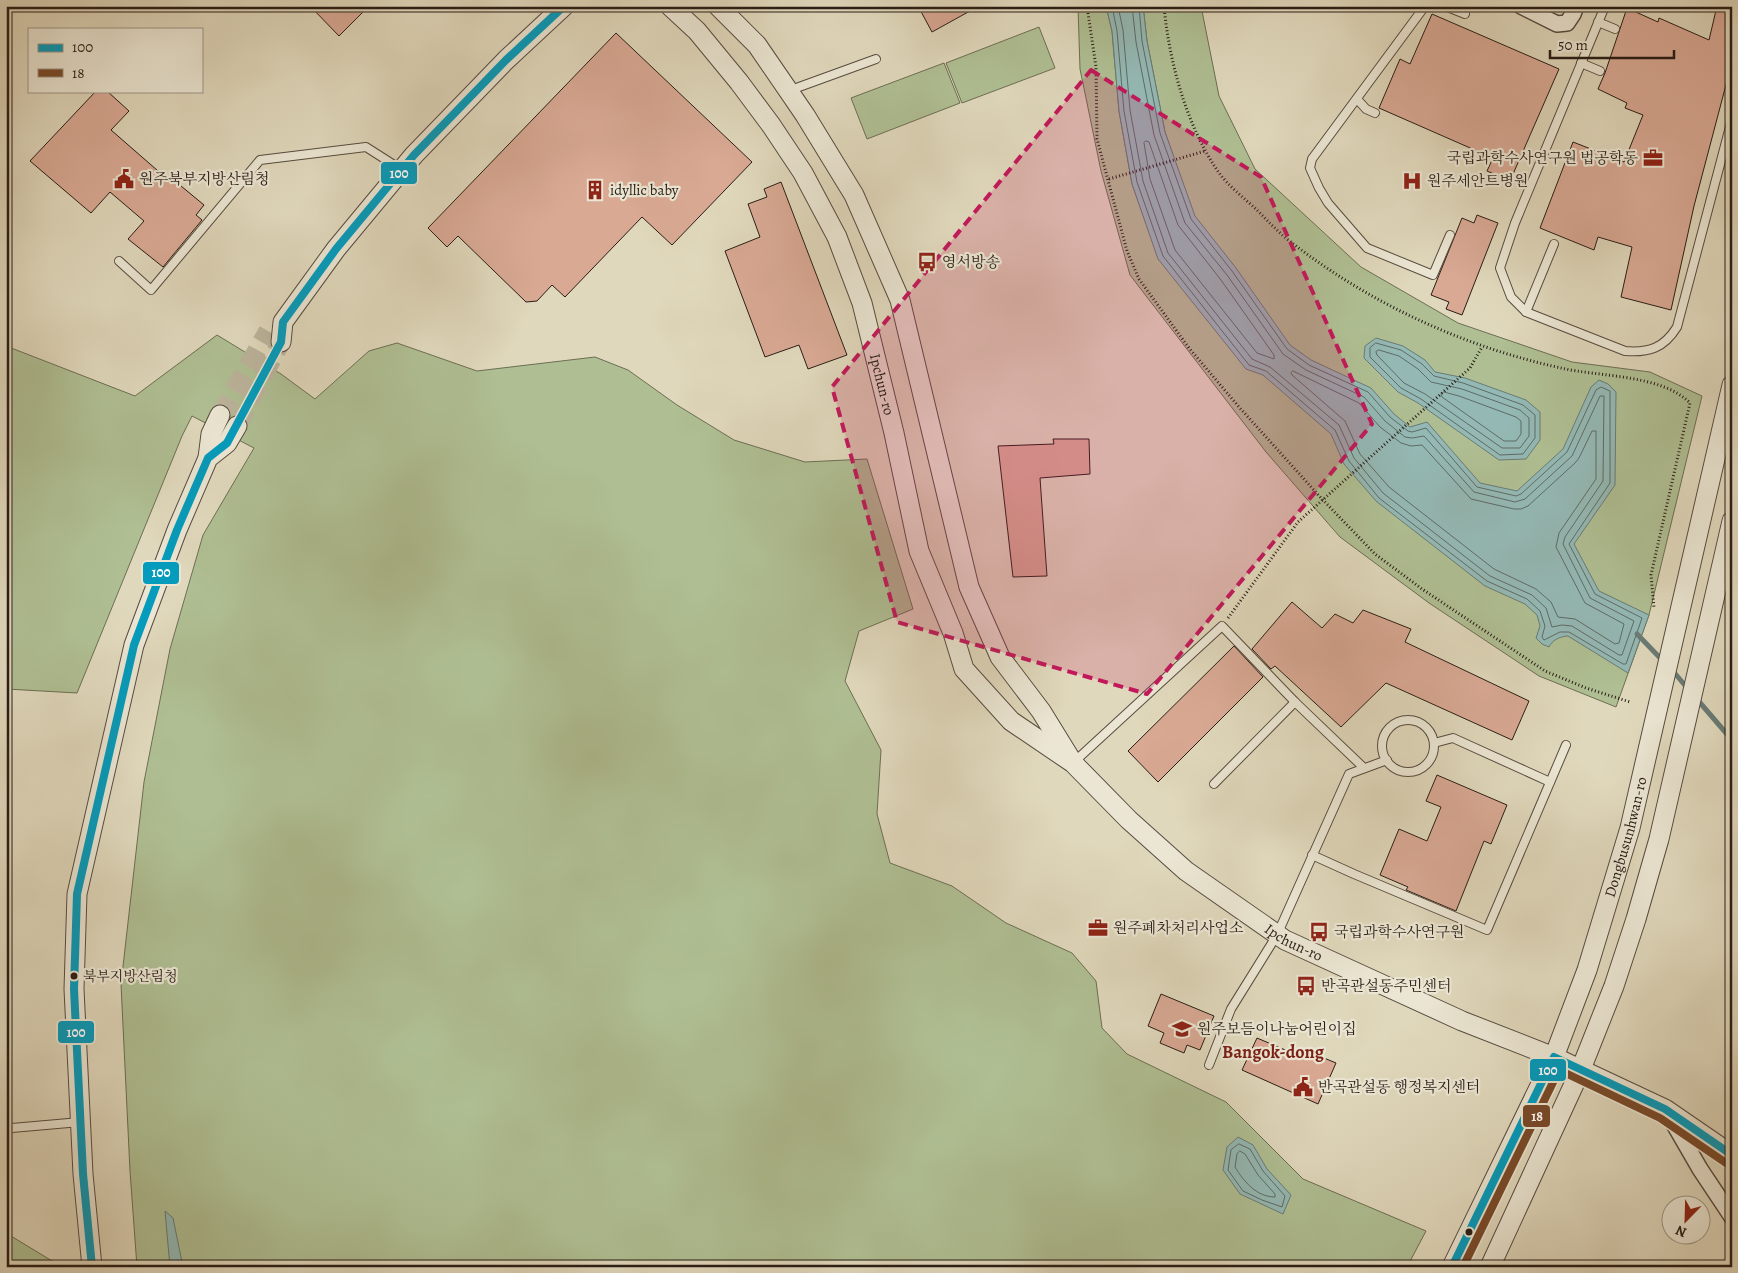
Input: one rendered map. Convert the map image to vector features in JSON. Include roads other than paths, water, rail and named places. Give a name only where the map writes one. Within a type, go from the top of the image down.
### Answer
[{"type":"street","points":[[277,331],[336,248],[414,155],[506,60],[564,6]]},
{"type":"street","name":"Ipchun-ro","points":[[670,6],[696,31],[739,82],[803,173],[837,237],[862,303],[894,433],[919,551],[953,634],[964,669],[1012,721],[1073,763],[1129,820],[1186,870],[1285,940],[1462,1021],[1581,1069],[1665,1109],[1732,1156]]},
{"type":"street","name":"Ipchun-ro","points":[[718,6],[757,45],[854,195],[900,300],[968,587],[1000,657],[1041,711],[1073,763]]},
{"type":"street","points":[[1521,6],[1557,24],[1567,23],[1576,6]]},
{"type":"street","name":"Dongbusunhwan-ro","points":[[1452,1267],[1554,1057],[1587,970],[1606,911],[1630,828],[1732,385]]},
{"type":"street","points":[[92,1267],[83,1174],[74,989],[77,894],[134,645],[177,530],[208,458],[210,434],[220,415]]},
{"type":"street","points":[[208,458],[227,443],[237,426]]},
{"type":"street","name":"Dongbusunhwan-ro","points":[[1490,1267],[1581,1069],[1614,986],[1636,919],[1659,839],[1732,521]]},
{"type":"street","points":[[1665,1109],[1700,1169],[1732,1217]]},
{"type":"lane","points":[[1425,6],[1312,159],[1310,168],[1318,188],[1328,203],[1367,248],[1433,275],[1450,235]]},
{"type":"lane","points":[[1445,6],[1465,14]]},
{"type":"lane","points":[[1605,6],[1515,223],[1500,268],[1511,297],[1526,312],[1625,350],[1641,352],[1659,347],[1672,336],[1677,327],[1732,119]]},
{"type":"lane","points":[[1598,22],[1615,29]]},
{"type":"lane","points":[[788,91],[876,59]]},
{"type":"lane","points":[[1581,62],[1600,71]]},
{"type":"lane","points":[[1356,99],[1366,109],[1375,113]]},
{"type":"lane","points":[[119,262],[151,290],[260,160],[366,147],[402,170]]},
{"type":"lane","points":[[1526,312],[1554,244]]},
{"type":"lane","points":[[1073,763],[1222,626],[1295,702],[1364,768]]},
{"type":"lane","points":[[1214,784],[1295,702]]},
{"type":"lane","points":[[1410,720],[1426,727],[1434,743],[1431,759],[1419,770],[1411,772],[1403,772],[1395,768],[1387,760],[1382,748],[1383,739],[1387,731],[1401,721],[1410,720]]},
{"type":"lane","points":[[1434,743],[1453,738],[1550,782]]},
{"type":"lane","points":[[1312,855],[1487,930],[1566,745]]},
{"type":"lane","points":[[1209,1064],[1232,1009],[1277,934],[1349,774],[1387,760]]},
{"type":"lane","points":[[6,1125],[12,1128],[80,1122]]},
{"type":"water","points":[[1106,6],[1143,6],[1147,41],[1165,132],[1195,216],[1236,268],[1290,345],[1311,360],[1371,388],[1394,414],[1410,427],[1427,422],[1480,483],[1517,491],[1563,449],[1591,387],[1599,380],[1608,384],[1616,392],[1615,485],[1574,544],[1599,591],[1649,615],[1628,673],[1568,636],[1557,639],[1549,647],[1542,644],[1536,638],[1540,626],[1537,615],[1525,604],[1485,586],[1376,501],[1344,464],[1331,434],[1263,375],[1246,369],[1158,259],[1132,184],[1119,111],[1112,31]]},
{"type":"water","points":[[1376,338],[1403,346],[1425,360],[1435,372],[1465,378],[1526,400],[1540,412],[1540,440],[1526,459],[1499,460],[1418,403],[1398,392],[1364,358],[1365,346]]},
{"type":"water","points":[[1238,1137],[1253,1145],[1267,1169],[1291,1195],[1283,1214],[1240,1194],[1223,1170],[1227,1147]]},
{"type":"water","points":[[165,1211],[173,1218],[183,1267],[170,1267]]},
{"type":"waterway","points":[[1637,634],[1664,662]]},
{"type":"waterway","points":[[1672,670],[1689,690]]},
{"type":"waterway","points":[[1696,698],[1732,740]]},
{"type":"tunnel","points":[[220,415],[268,331]]},
{"type":"tunnel","points":[[237,426],[281,342]]},
{"type":"place","name":"국립과학수사연구원 법공학동","points":[[1653,158]]},
{"type":"place","name":"원주북부지방산림청","points":[[124,179]]},
{"type":"place","name":"원주세안트병원","points":[[1412,181]]},
{"type":"place","name":"idyllic baby","points":[[595,190]]},
{"type":"place","name":"영서방송","points":[[927,262]]},
{"type":"place","name":"원주폐차처리사업소","points":[[1098,928]]},
{"type":"place","name":"국립과학수사연구원","points":[[1319,932]]},
{"type":"place","name":"북부지방산림청","points":[[74,976]]},
{"type":"place","name":"반곡관설동주민센터","points":[[1306,986]]},
{"type":"place","name":"원주보듬이나눔어린이집","points":[[1182,1029]]},
{"type":"place","name":"반곡관설동 행정복지센터","points":[[1303,1087]]},
{"type":"district","name":"Bangok-dong","points":[[1273,1052]]}]
